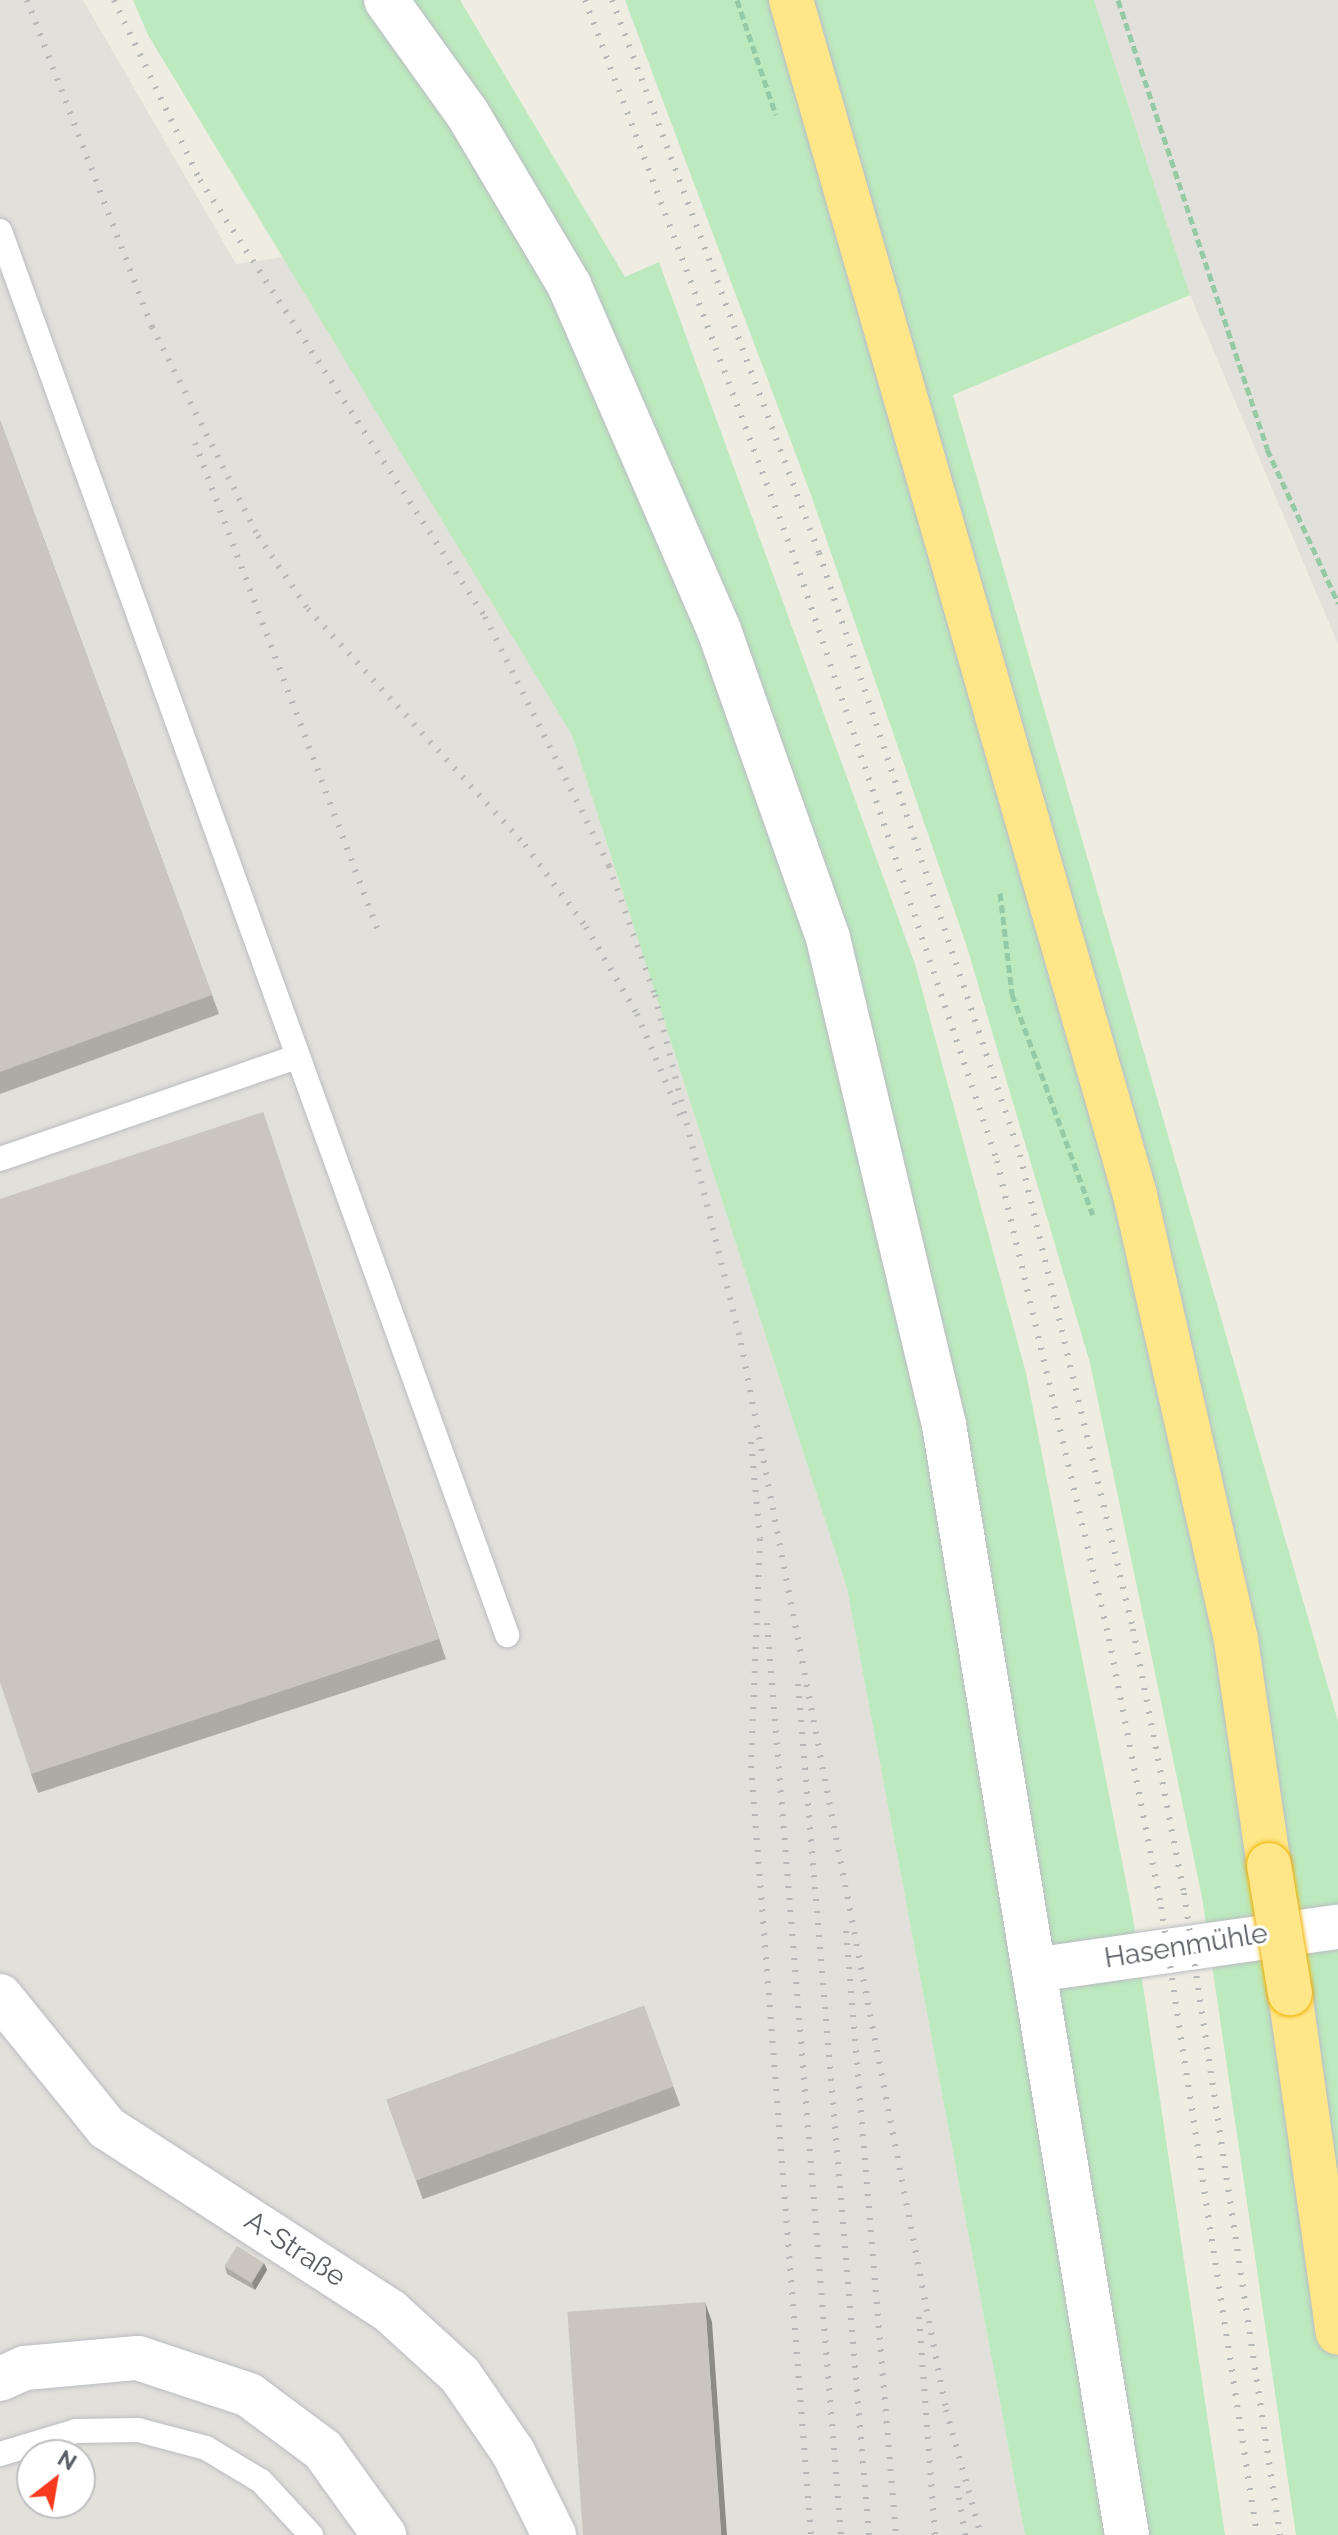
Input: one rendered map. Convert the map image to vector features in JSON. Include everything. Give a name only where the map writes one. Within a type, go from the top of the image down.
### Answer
[{"type":"highway","points":[[791,0],[1135,1195],[1236,1640],[1338,2333]]},
{"type":"main road","points":[[386,0],[467,113],[569,285],[719,630],[828,938],[944,1425],[1127,2535]]},
{"type":"main road","name":"Hasenmühle","points":[[1034,1970],[1338,1927]]},
{"type":"main road","name":"A-Straße","points":[[0,1996],[107,2128],[391,2312],[460,2375],[513,2452],[554,2535]]},
{"type":"main road","points":[[0,2379],[25,2368],[138,2358],[249,2395],[323,2450],[384,2535]]},
{"type":"lane","points":[[0,231],[507,1635]]},
{"type":"lane","points":[[0,1159],[296,1057]]},
{"type":"lane","points":[[0,2454],[76,2431],[138,2430],[179,2441],[261,2481],[311,2535]]},
{"type":"path","points":[[737,0],[780,125]]},
{"type":"path","points":[[1118,0],[1267,449],[1338,603]]},
{"type":"path","points":[[996,875],[1012,994],[1098,1226]]},
{"type":"shaded area","points":[[0,0],[83,0],[236,264],[284,257],[572,735],[847,1588],[1025,2535],[0,2535]]},
{"type":"shaded area","points":[[1094,0],[1338,0],[1338,644],[1190,295]]},
{"type":"green space","points":[[133,0],[460,0],[625,277],[659,262],[915,964],[1026,1373],[1132,1912],[1225,2535],[1025,2535],[847,1588],[572,735],[148,35]]},
{"type":"green space","points":[[625,0],[1094,0],[1190,295],[953,395],[1338,1721],[1338,2535],[1296,2535],[1202,1897],[1090,1363],[967,947],[811,495]]},
{"type":"building","points":[[0,420],[212,995],[0,1072]]},
{"type":"building","points":[[263,1112],[439,1639],[31,1774],[0,1682],[0,1199]]},
{"type":"building","points":[[644,2006],[673,2087],[416,2181],[387,2100]]},
{"type":"building","points":[[237,2246],[264,2263],[251,2283],[224,2266]]},
{"type":"building","points":[[705,2302],[721,2535],[583,2535],[567,2312]]},
{"type":"railway","points":[[27,0],[152,327],[258,536],[308,609],[525,845],[586,927],[637,1014],[680,1116]]},
{"type":"railway","points":[[114,0],[200,180],[485,617],[609,866],[655,995],[741,1343],[946,2410],[981,2535]]},
{"type":"railway","points":[[585,0],[796,562],[997,1161],[1109,1639],[1161,1907],[1257,2535]]},
{"type":"railway","points":[[612,0],[819,553],[1020,1155],[1133,1629],[1184,1893],[1280,2535]]},
{"type":"railway","points":[[195,443],[378,931]]},
{"type":"railway","points":[[751,1442],[760,1539],[751,1766],[811,2535]]},
{"type":"railway","points":[[767,1623],[841,2535]]},
{"type":"railway","points":[[798,1684],[869,2535]]},
{"type":"railway","points":[[846,1931],[896,2535]]},
{"type":"railway","points":[[919,2317],[935,2535]]},
{"type":"railway","points":[[957,2486],[965,2535]]}]
